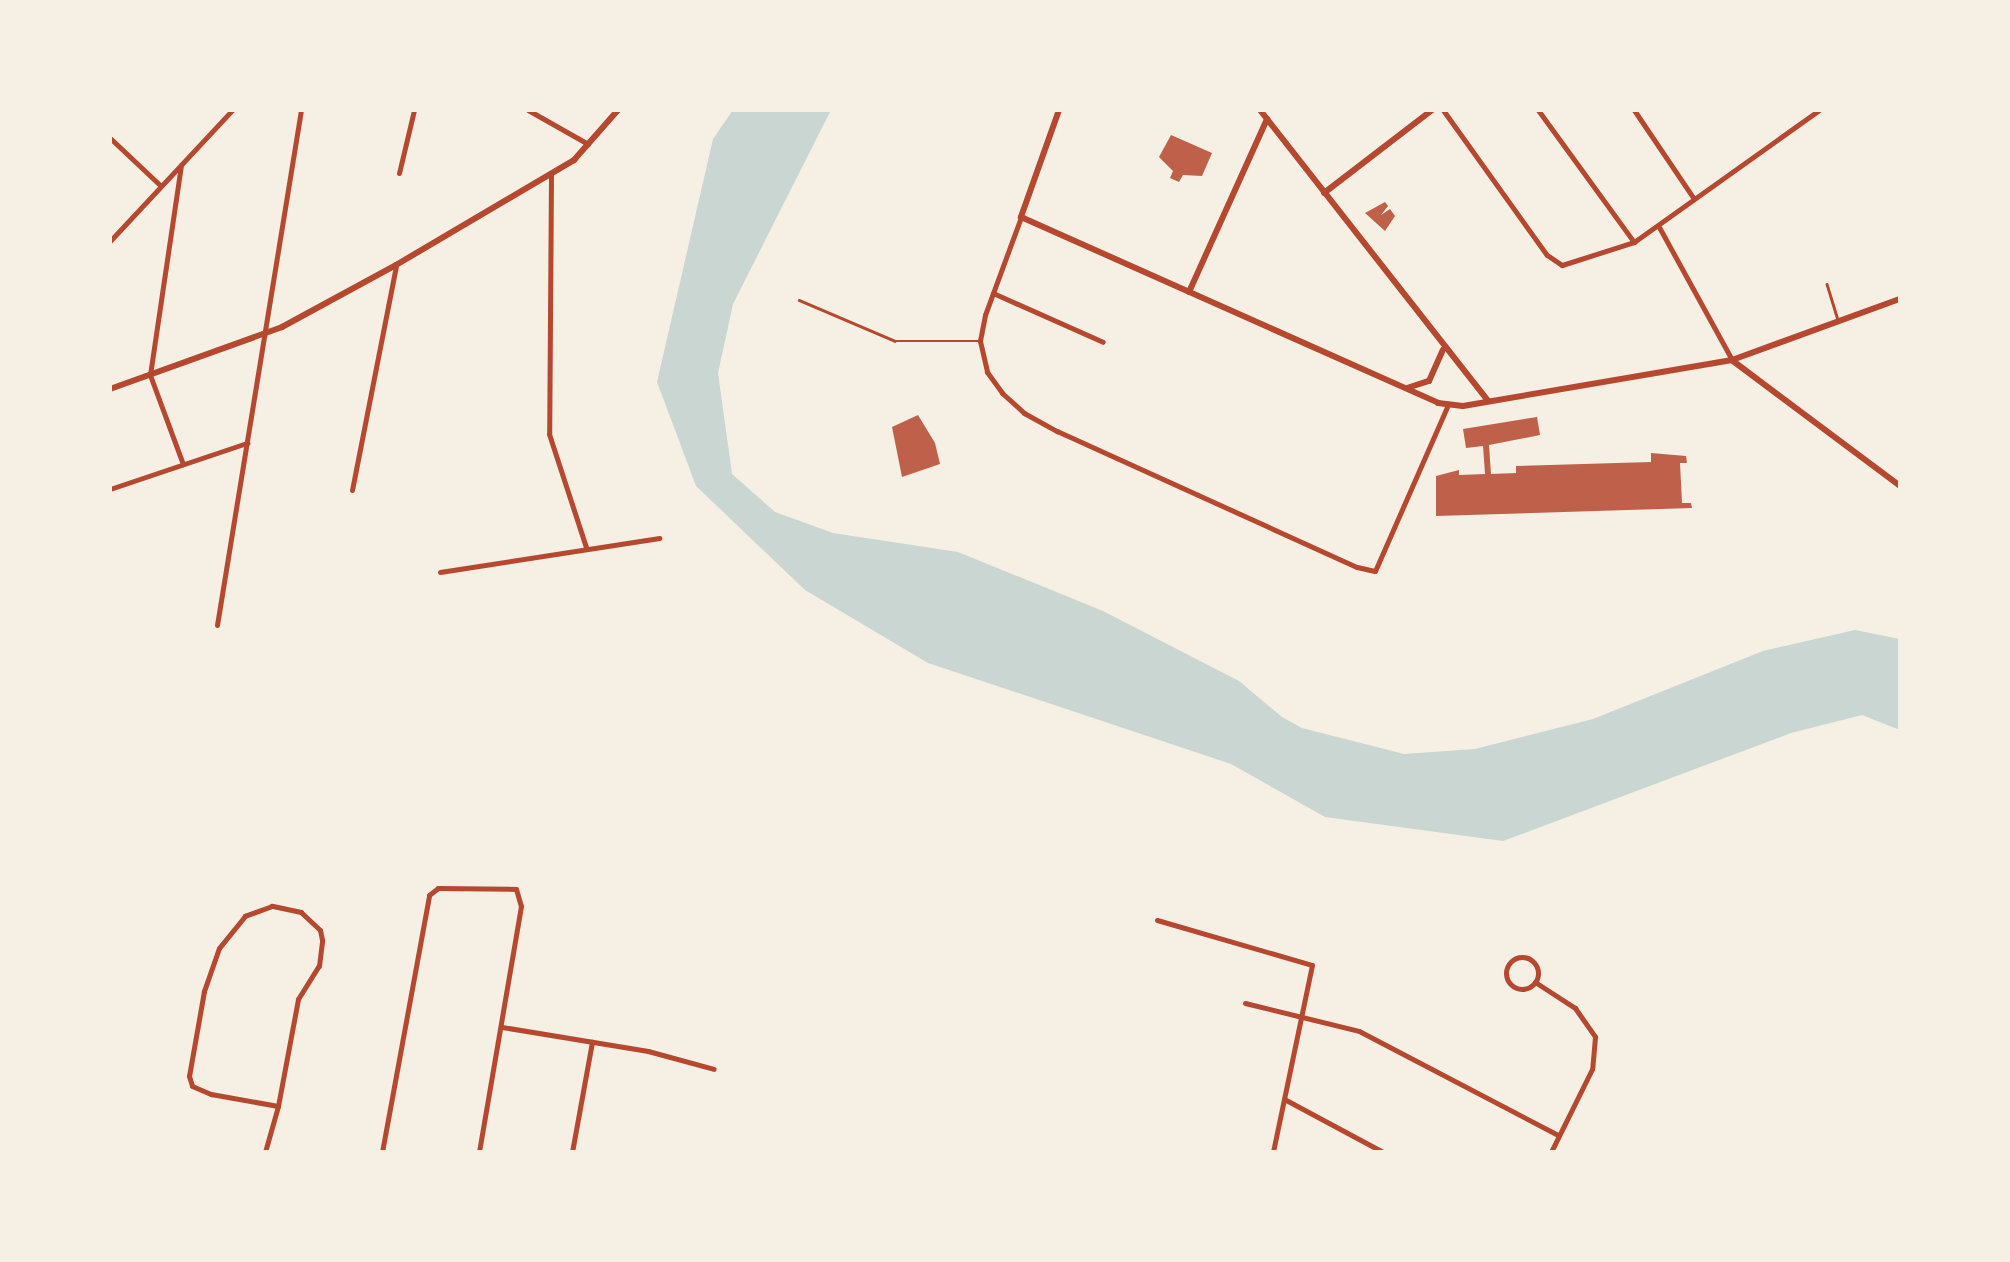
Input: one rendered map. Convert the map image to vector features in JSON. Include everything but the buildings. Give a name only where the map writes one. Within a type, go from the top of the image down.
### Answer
[{"type":"main road","points":[[110,389],[264,334],[396,266],[551,175],[590,146],[618,110]]},
{"type":"main road","points":[[1059,110],[1021,217],[1401,388],[1448,405],[1488,402],[1732,360],[1900,299]]},
{"type":"main road","points":[[1260,110],[1488,402]]},
{"type":"main road","points":[[1324,192],[1432,110]]},
{"type":"main road","points":[[1189,292],[1267,119]]},
{"type":"main road","points":[[1401,388],[1429,381],[1444,349]]},
{"type":"main road","points":[[1732,360],[1900,486]]},
{"type":"street","points":[[110,240],[232,110]]},
{"type":"street","points":[[216,626],[301,110]]},
{"type":"street","points":[[399,173],[414,110]]},
{"type":"street","points":[[528,110],[590,146]]},
{"type":"street","points":[[1442,110],[1556,264],[1634,242],[1818,110]]},
{"type":"street","points":[[1538,110],[1634,242]]},
{"type":"street","points":[[1634,110],[1694,199]]},
{"type":"street","points":[[110,138],[162,186]]},
{"type":"street","points":[[181,164],[150,375],[183,464]]},
{"type":"street","points":[[551,175],[549,434],[586,548]]},
{"type":"street","points":[[1021,217],[982,330],[980,341],[991,379],[1035,420],[1357,567],[1375,571],[1448,405]]},
{"type":"street","points":[[1659,226],[1732,360]]},
{"type":"street","points":[[352,490],[396,266]]},
{"type":"street","points":[[993,292],[1103,342]]},
{"type":"street","points":[[110,489],[247,442]]},
{"type":"street","points":[[440,572],[660,538]]},
{"type":"street","points":[[382,1152],[423,918],[432,890],[516,889],[520,893],[479,1152]]},
{"type":"street","points":[[265,1152],[278,1106],[298,998],[319,966],[322,940],[313,920],[301,912],[272,906],[244,916],[218,948],[204,991],[189,1076],[192,1086],[211,1094],[278,1106]]},
{"type":"street","points":[[1157,920],[1312,965],[1273,1152]]},
{"type":"street","points":[[1524,957],[1534,962],[1538,972],[1535,982],[1526,988],[1512,986],[1506,972],[1510,962],[1524,957]]},
{"type":"street","points":[[1535,982],[1575,1008],[1594,1037],[1592,1069],[1551,1152]]},
{"type":"street","points":[[1245,1003],[1358,1032],[1404,1052],[1558,1136]]},
{"type":"street","points":[[501,1027],[714,1069]]},
{"type":"street","points":[[572,1152],[592,1042]]},
{"type":"street","points":[[1286,1100],[1383,1152]]},
{"type":"lane","points":[[1827,284],[1838,321]]},
{"type":"lane","points":[[800,300],[895,341],[980,341]]},
{"type":"shaded area","points":[[733,110],[831,110],[733,304],[718,373],[732,474],[775,512],[833,533],[958,552],[1103,611],[1239,681],[1282,717],[1302,728],[1404,754],[1475,749],[1593,719],[1763,651],[1855,630],[1900,639],[1900,730],[1862,715],[1791,733],[1503,841],[1325,817],[1231,764],[928,663],[805,590],[696,486],[657,382],[713,139]]}]
